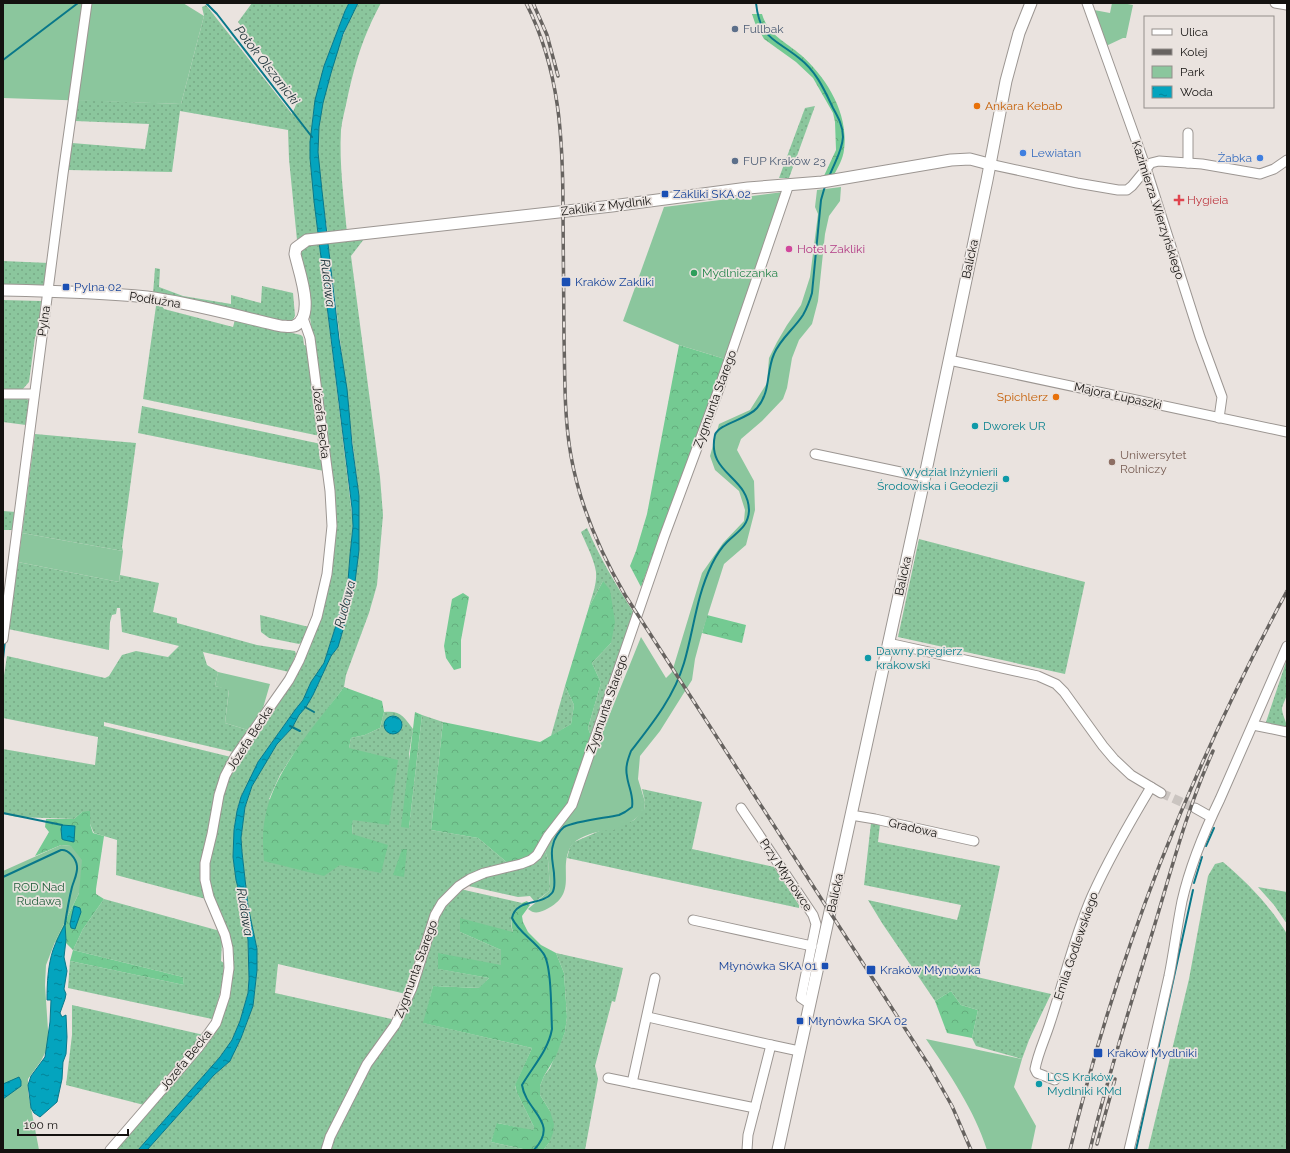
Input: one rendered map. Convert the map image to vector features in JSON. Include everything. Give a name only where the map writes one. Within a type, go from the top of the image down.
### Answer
[{"type":"street","name":"Pylna","points":[[3,639],[63,174],[87,3]]},
{"type":"street","name":"Balicka","points":[[778,1150],[924,478],[1011,60],[1031,3]]},
{"type":"street","name":"Kazimierza Wierzyńskiego","points":[[1087,3],[1146,168],[1200,337],[1222,397],[1219,418]]},
{"type":"street","points":[[1274,3],[1287,5]]},
{"type":"street","points":[[1188,133],[1188,163]]},
{"type":"street","name":"Zakliki z Mydlnik","points":[[303,318],[305,307],[305,290],[295,254],[296,248],[307,240],[612,206],[748,188],[825,181],[951,160],[970,160],[989,164]]},
{"type":"street","points":[[989,164],[1077,183],[1118,190],[1127,190],[1151,162],[1159,161],[1188,163],[1260,174],[1274,169],[1287,160]]},
{"type":"street","name":"Zygmunta Starego","points":[[326,1150],[330,1137],[367,1064],[395,1025],[412,988],[435,915],[442,903],[459,886],[470,879],[484,873],[531,860],[537,854],[548,836],[572,805],[664,537],[720,386],[790,184]]},
{"type":"street","name":"Podłużna","points":[[3,290],[106,293],[148,298],[184,304],[281,326],[294,326],[303,318]]},
{"type":"street","name":"Józefa Becka","points":[[110,1150],[198,1048],[216,1023],[227,985],[229,958],[225,935],[209,897],[205,880],[205,863],[219,795],[225,776],[235,757],[289,680],[299,661],[317,617],[324,594],[332,526],[330,491],[310,338],[303,318]]},
{"type":"street","name":"Majora Łupaszki","points":[[949,360],[1287,432]]},
{"type":"street","points":[[3,394],[34,394]]},
{"type":"street","points":[[815,454],[924,478]]},
{"type":"street","points":[[888,643],[1038,676],[1056,684],[1075,705],[1103,746],[1114,759],[1127,772],[1161,793]]},
{"type":"street","points":[[1129,1150],[1159,1024],[1173,956],[1182,901],[1197,850],[1287,646]]},
{"type":"street","points":[[1253,724],[1287,732]]},
{"type":"street","name":"Emila Godlewskiego","points":[[1055,1080],[1038,1073],[1035,1069],[1041,1044],[1050,1024],[1079,931],[1092,897],[1121,838],[1151,787]]},
{"type":"street","name":"Przy Młynówce","points":[[741,808],[813,915],[816,924],[801,998],[810,1004]]},
{"type":"street","points":[[1195,808],[1211,817]]},
{"type":"street","name":"Gradowa","points":[[851,815],[875,819],[974,842]]},
{"type":"street","points":[[693,920],[812,946]]},
{"type":"street","points":[[632,1083],[656,978]]},
{"type":"street","points":[[648,1017],[800,1051]]},
{"type":"street","points":[[747,1150],[748,1135],[771,1045]]},
{"type":"street","points":[[608,1078],[755,1108]]},
{"type":"green space","points":[[3,3],[183,3],[204,16],[181,104],[3,98]]},
{"type":"green space","points":[[252,3],[349,3],[324,66],[313,114],[310,158],[318,236],[297,240],[289,159],[288,130],[180,111],[172,172],[68,170],[72,143],[145,149],[149,124],[75,121],[78,100],[181,104],[204,16],[202,7],[206,5],[292,114],[298,100],[238,22]]},
{"type":"green space","points":[[358,3],[381,3],[360,50],[341,126],[341,169],[347,233],[328,235],[318,153],[321,115],[324,95],[335,56]]},
{"type":"green space","points":[[1112,3],[1133,5],[1126,38],[1106,46],[1094,10],[1110,13]]},
{"type":"green space","points":[[752,14],[762,14],[773,33],[811,64],[834,98],[843,123],[845,137],[843,157],[834,175],[823,178],[836,150],[835,122],[833,113],[813,78],[796,62],[764,39]]},
{"type":"green space","points":[[815,106],[789,178],[779,178],[805,108]]},
{"type":"green space","points":[[841,187],[840,201],[829,216],[825,234],[818,301],[812,324],[799,340],[792,358],[787,388],[783,399],[762,421],[741,439],[737,450],[754,481],[755,510],[746,545],[724,564],[702,633],[695,659],[692,680],[660,731],[640,756],[638,779],[645,802],[644,811],[634,820],[622,827],[589,835],[580,838],[573,843],[567,855],[566,881],[562,896],[556,903],[545,910],[532,912],[528,909],[549,891],[550,887],[548,860],[544,847],[576,805],[603,731],[641,637],[666,678],[672,672],[702,573],[723,543],[744,521],[745,510],[739,491],[715,470],[710,456],[719,424],[750,410],[767,383],[769,358],[787,325],[801,305],[810,277],[818,214],[815,207],[817,190]]},
{"type":"green space","points":[[783,192],[725,359],[679,345],[623,321],[664,207]]},
{"type":"green space","points":[[364,239],[351,256],[380,477],[383,515],[377,585],[369,613],[346,675],[344,687],[292,756],[280,775],[269,799],[352,834],[353,820],[349,748],[351,738],[365,735],[380,728],[384,712],[394,712],[402,715],[413,729],[409,754],[409,828],[422,715],[443,722],[431,830],[478,838],[510,865],[487,869],[445,896],[406,994],[278,964],[275,993],[396,1020],[324,1150],[147,1150],[214,1075],[230,1061],[241,1038],[253,1006],[257,970],[257,949],[248,906],[242,852],[241,838],[245,807],[252,786],[277,744],[292,728],[299,715],[306,707],[331,656],[338,647],[355,582],[359,550],[359,496],[328,241]]},
{"type":"green space","points":[[319,242],[353,523],[348,581],[344,600],[324,663],[311,682],[303,700],[258,762],[241,797],[237,810],[234,830],[233,857],[248,940],[249,979],[248,993],[240,1021],[232,1040],[220,1057],[138,1150],[112,1150],[215,1027],[230,960],[209,892],[207,861],[229,771],[306,651],[332,533],[312,334],[306,282],[301,255],[301,250],[304,246]]},
{"type":"green space","points":[[3,261],[49,263],[46,287],[3,284]]},
{"type":"green space","points":[[155,268],[160,269],[159,287],[183,296],[231,304],[231,295],[261,303],[262,286],[293,293],[295,316],[292,321],[262,318],[153,294]]},
{"type":"green space","points":[[3,300],[41,301],[39,332],[35,337],[29,382],[22,390],[3,389]]},
{"type":"green space","points":[[156,306],[162,306],[164,309],[233,327],[235,320],[301,335],[303,337],[304,345],[308,346],[320,436],[143,399]]},
{"type":"green space","points":[[679,345],[725,359],[641,587],[630,566],[647,514]]},
{"type":"green space","points":[[23,397],[30,401],[26,425],[3,422],[3,398]]},
{"type":"green space","points":[[142,406],[321,444],[324,471],[138,433]]},
{"type":"green space","points":[[35,434],[136,443],[122,547],[123,551],[22,533]]},
{"type":"green space","points":[[3,511],[16,512],[12,530],[3,530]]},
{"type":"green space","points":[[587,528],[597,550],[634,613],[592,739],[588,728],[601,683],[592,663],[611,643],[603,581],[589,607],[595,587],[596,572],[591,554],[581,532]]},
{"type":"green space","points":[[22,533],[123,551],[119,582],[18,562]]},
{"type":"green space","points":[[919,539],[1085,582],[1065,674],[898,637]]},
{"type":"green space","points":[[18,562],[119,582],[120,575],[159,583],[153,612],[177,618],[177,623],[257,645],[295,651],[296,654],[289,672],[203,652],[207,665],[218,672],[215,686],[229,689],[225,723],[248,730],[233,752],[104,722],[104,726],[231,757],[218,786],[201,860],[200,873],[206,899],[116,875],[117,840],[94,833],[82,812],[74,819],[17,817],[3,814],[3,749],[95,765],[98,737],[3,718],[3,682],[7,656],[105,678],[109,676],[122,655],[136,651],[168,657],[179,646],[122,632],[120,608],[117,608],[116,614],[112,615],[110,622],[109,650],[8,629]]},
{"type":"green space","points":[[603,581],[610,590],[615,622],[611,643],[592,663],[601,683],[588,728],[592,739],[569,807],[530,857],[510,865],[478,838],[431,830],[443,722],[540,742],[571,724],[574,705],[565,686],[589,607]]},
{"type":"green space","points":[[463,593],[469,597],[461,640],[461,668],[454,670],[446,658],[444,646],[452,599]]},
{"type":"green space","points":[[260,615],[309,627],[304,641],[299,644],[269,638],[261,632]]},
{"type":"green space","points":[[707,615],[746,625],[742,643],[702,633]]},
{"type":"green space","points":[[1287,659],[1288,690],[1282,708],[1287,729],[1266,725],[1266,722]]},
{"type":"green space","points":[[218,672],[270,684],[263,708],[248,730],[225,723],[229,690],[215,686]]},
{"type":"green space","points":[[565,686],[574,705],[571,724],[551,736]]},
{"type":"green space","points":[[344,687],[382,701],[384,712],[380,728],[365,735],[351,738],[349,748],[398,760],[389,825],[353,820],[352,834],[388,845],[381,873],[340,865],[324,876],[264,861],[264,823],[270,800],[277,783],[297,749]]},
{"type":"green space","points":[[415,712],[422,715],[409,828],[401,827]]},
{"type":"green space","points":[[642,789],[702,802],[692,849],[774,867],[799,905],[799,908],[567,858],[570,847],[574,842],[602,830],[612,830],[634,820],[644,810],[645,802]]},
{"type":"green space","points":[[90,811],[90,824],[93,833],[104,836],[96,894],[104,899],[83,929],[73,950],[66,943],[55,942],[79,893],[71,846],[61,845],[35,856],[49,832],[45,827],[46,819],[74,819],[82,812]]},
{"type":"green space","points":[[871,823],[880,824],[878,842],[1000,866],[977,977],[1051,994],[1029,1040],[1022,1059],[976,1046],[972,1038],[978,1010],[961,1005],[951,991],[935,1001],[882,923],[868,900],[957,920],[961,905],[864,885]]},
{"type":"green space","name":"ROD Nad Rudawą","points":[[61,845],[71,846],[82,860],[79,893],[55,942],[46,965],[45,985],[49,1045],[41,1061],[28,1079],[28,1092],[39,1150],[3,1150],[3,871]]},
{"type":"green space","points":[[544,847],[548,860],[550,887],[549,891],[535,902],[530,896],[518,897],[464,885]]},
{"type":"green space","points":[[402,849],[407,849],[404,877],[393,875]]},
{"type":"green space","points":[[1223,862],[1258,895],[1287,934],[1287,1150],[1148,1150],[1189,979],[1208,876],[1215,864]]},
{"type":"green space","points":[[1258,887],[1287,892],[1287,924],[1274,905]]},
{"type":"green space","points":[[460,889],[522,903],[512,920],[511,924],[513,932],[460,932],[501,950],[501,966],[439,969],[489,978],[480,988],[433,986],[424,1023],[532,1048],[515,1086],[534,1127],[533,1131],[498,1123],[491,1142],[523,1149],[522,1150],[329,1150],[363,1078],[379,1054],[443,906]]},
{"type":"green space","points":[[104,899],[220,931],[222,941],[221,961],[224,963],[223,978],[217,1005],[212,1019],[68,988],[70,961],[184,985],[183,977],[73,950],[83,929]]},
{"type":"green space","points":[[527,901],[530,905],[522,916],[528,932],[541,945],[556,953],[564,973],[567,1017],[565,1032],[556,1056],[540,1086],[540,1095],[550,1111],[554,1124],[553,1133],[549,1143],[543,1150],[522,1150],[523,1149],[491,1142],[497,1123],[533,1130],[534,1127],[517,1093],[515,1085],[532,1048],[423,1023],[433,986],[479,988],[489,978],[438,969],[438,953],[501,965],[501,950],[460,932],[460,918],[513,932],[513,917],[522,903]]},
{"type":"green space","points":[[73,950],[183,977],[184,985],[70,961]]},
{"type":"green space","points":[[556,953],[623,968],[615,1002],[612,1001],[595,1066],[598,1079],[585,1150],[543,1150],[549,1143],[550,1111],[540,1095],[540,1086],[544,1076],[550,1068],[565,1032],[567,1017],[564,973]]},
{"type":"green space","points":[[951,991],[961,1005],[978,1010],[972,1038],[947,1033],[935,1001]]},
{"type":"green space","points":[[72,1005],[204,1035],[144,1105],[66,1085],[72,1035]]},
{"type":"green space","points":[[926,1039],[1022,1059],[1014,1087],[1036,1126],[1031,1150],[987,1150],[976,1121],[952,1079]]},
{"type":"water","name":"Rudawa","points":[[349,3],[358,3],[343,34],[331,73],[323,103],[319,127],[318,152],[339,339],[347,389],[359,496],[359,550],[355,582],[338,647],[331,656],[306,707],[299,715],[292,728],[277,744],[252,786],[245,807],[241,838],[242,852],[248,906],[257,949],[257,970],[253,1006],[241,1038],[230,1061],[214,1075],[147,1150],[138,1150],[220,1057],[232,1040],[240,1021],[248,993],[249,979],[248,940],[233,857],[234,830],[237,811],[241,797],[258,762],[303,700],[311,682],[324,663],[344,600],[348,581],[353,526],[352,508],[314,201],[310,142],[315,100],[324,66]]},
{"type":"water","points":[[393,716],[399,719],[402,725],[399,731],[393,734],[387,731],[384,725],[387,719]]},
{"type":"water","points":[[62,825],[75,826],[74,842],[62,839]]},
{"type":"water","points":[[74,906],[80,908],[81,912],[75,929],[71,928],[70,924]]},
{"type":"water","points":[[65,924],[66,940],[64,957],[67,971],[64,989],[66,994],[60,1013],[62,1017],[66,1015],[66,1054],[63,1062],[62,1079],[57,1102],[40,1117],[34,1113],[31,1108],[28,1085],[31,1076],[45,1057],[50,1022],[51,1000],[47,1000],[49,968],[54,947]]},
{"type":"water","points":[[19,1077],[21,1086],[3,1099],[3,1084]]},
{"type":"waterway","points":[[3,60],[78,3]]},
{"type":"waterway","name":"Potok Olszanicki","points":[[206,3],[217,14],[312,137]]},
{"type":"waterway","points":[[756,3],[758,15],[765,31],[775,41],[805,63],[815,75],[823,87],[840,122],[843,137],[839,153],[829,177]]},
{"type":"waterway","points":[[534,1150],[541,1140],[544,1132],[543,1124],[529,1103],[522,1085],[544,1051],[550,1037],[552,1029],[550,978],[546,959],[543,953],[519,928],[512,918],[514,912],[519,907],[542,900],[552,893],[554,889],[552,848],[556,838],[564,827],[575,823],[619,815],[632,807],[632,799],[626,769],[631,751],[662,710],[680,675],[702,589],[712,564],[727,542],[741,529],[748,517],[749,511],[747,499],[742,490],[722,467],[717,458],[714,448],[715,435],[717,431],[753,412],[757,408],[766,389],[774,354],[783,339],[803,315],[807,307],[812,293],[821,200],[825,186]]},
{"type":"waterway","points":[[3,659],[5,640]]},
{"type":"waterway","points":[[305,707],[314,712]]},
{"type":"waterway","points":[[290,726],[300,731]]},
{"type":"waterway","points":[[3,813],[62,825]]},
{"type":"waterway","points":[[1206,846],[1214,828]]},
{"type":"waterway","points":[[3,877],[61,850],[69,853],[75,860],[77,869],[65,924]]},
{"type":"waterway","points":[[1194,883],[1202,857]]},
{"type":"waterway","points":[[1136,1150],[1193,890]]},
{"type":"tunnel","points":[[1161,793],[1195,808]]},
{"type":"railway","points":[[526,3],[546,54],[553,79],[557,105],[563,185],[564,337],[567,427],[575,475],[585,511],[599,546],[625,595],[930,1067],[952,1106],[971,1150]]},
{"type":"railway","points":[[533,3],[547,35],[558,76]]},
{"type":"railway","points":[[1070,1150],[1089,1076],[1111,1004],[1134,933],[1160,863],[1219,726],[1287,591]]},
{"type":"railway","points":[[1090,1150],[1111,1070],[1179,843],[1203,774],[1213,751]]},
{"type":"railway","points":[[1097,1144],[1115,1079]]},
{"type":"place","name":"Fullbak","points":[[735,29]]},
{"type":"place","name":"Ankara Kebab","points":[[977,106]]},
{"type":"place","name":"Lewiatan","points":[[1023,153]]},
{"type":"place","name":"Żabka","points":[[1260,158]]},
{"type":"place","name":"FUP Kraków 23","points":[[735,161]]},
{"type":"place","name":"Zakliki SKA 02","points":[[665,194]]},
{"type":"place","name":"Hygieia","points":[[1179,200]]},
{"type":"place","name":"Hotel Zakliki","points":[[789,249]]},
{"type":"place","name":"Mydlniczanka","points":[[694,273]]},
{"type":"place","name":"Kraków Zakliki","points":[[566,282]]},
{"type":"place","name":"Pylna 02","points":[[66,287]]},
{"type":"place","name":"Spichlerz","points":[[1056,397]]},
{"type":"place","name":"Dworek UR","points":[[975,426]]},
{"type":"place","name":"Uniwersytet Rolniczy","points":[[1112,462]]},
{"type":"place","name":"Wydział Inżynierii Środowiska i Geodezji","points":[[1006,479]]},
{"type":"place","name":"Dawny pręgierz krakowski","points":[[868,658]]},
{"type":"place","name":"Młynówka SKA 01","points":[[825,966]]},
{"type":"place","name":"Kraków Młynówka","points":[[871,970]]},
{"type":"place","name":"Młynówka SKA 02","points":[[800,1021]]},
{"type":"place","name":"Kraków Mydlniki","points":[[1098,1053]]},
{"type":"place","name":"LCS Kraków Mydlniki KMd","points":[[1039,1084]]}]
